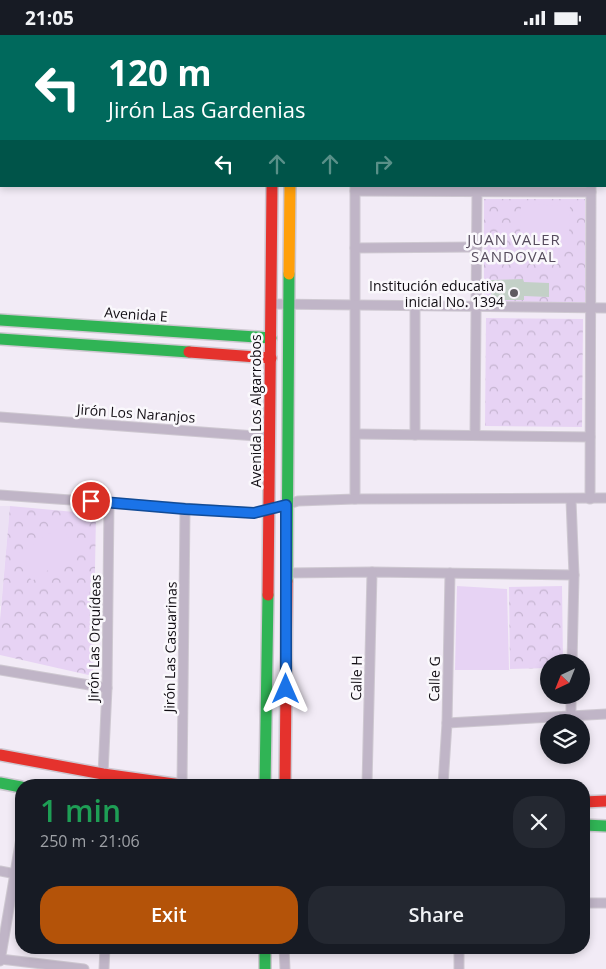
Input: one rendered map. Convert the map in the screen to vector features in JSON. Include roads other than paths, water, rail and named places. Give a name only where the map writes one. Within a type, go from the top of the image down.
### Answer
[{"type":"street","name":"Avenida Los Algarrobos","points":[[266,779],[272,187]]},
{"type":"street","points":[[285,779],[290,187]]},
{"type":"street","points":[[355,499],[355,189],[476,192],[591,189],[590,499]]},
{"type":"street","points":[[474,435],[476,192]]},
{"type":"street","points":[[355,247],[477,247]]},
{"type":"street","points":[[271,305],[606,308]]},
{"type":"street","points":[[415,305],[415,435]]},
{"type":"street","name":"Avenida E","points":[[0,320],[271,338]]},
{"type":"street","points":[[0,339],[271,358]]},
{"type":"street","name":"Jirón Los Naranjos","points":[[0,417],[269,437]]},
{"type":"street","points":[[356,434],[590,437]]},
{"type":"street","points":[[0,495],[254,513],[298,501],[355,499],[606,499]]},
{"type":"street","points":[[571,500],[574,575],[572,654]]},
{"type":"street","name":"Jirón Las Orquídeas","points":[[103,774],[107,688],[109,502]]},
{"type":"street","name":"Jirón Las Casuarinas","points":[[181,779],[185,509]]},
{"type":"street","points":[[286,573],[372,572],[574,575]]},
{"type":"street","name":"Calle H","points":[[367,779],[372,572]]},
{"type":"street","name":"Calle G","points":[[443,779],[447,723],[450,573]]},
{"type":"street","points":[[0,670],[107,688]]},
{"type":"street","points":[[590,715],[606,714]]},
{"type":"street","points":[[447,723],[540,718]]},
{"type":"street","points":[[0,755],[138,779]]},
{"type":"street","points":[[0,783],[15,786]]},
{"type":"street","points":[[590,801],[606,801]]},
{"type":"street","points":[[590,825],[606,826]]},
{"type":"street","points":[[0,871],[15,874]]},
{"type":"street","points":[[15,888],[0,960],[84,969]]},
{"type":"street","points":[[590,903],[606,903]]},
{"type":"street","points":[[104,969],[105,954]]},
{"type":"street","points":[[265,954],[265,969]]},
{"type":"street","points":[[284,954],[285,969]]},
{"type":"street","points":[[459,954],[459,969]]},
{"type":"place","name":"Institución educativa inicial No. 1394","points":[[514,293]]},
{"type":"district","name":"JUAN VALER SANDOVAL","points":[[514,248]]}]
